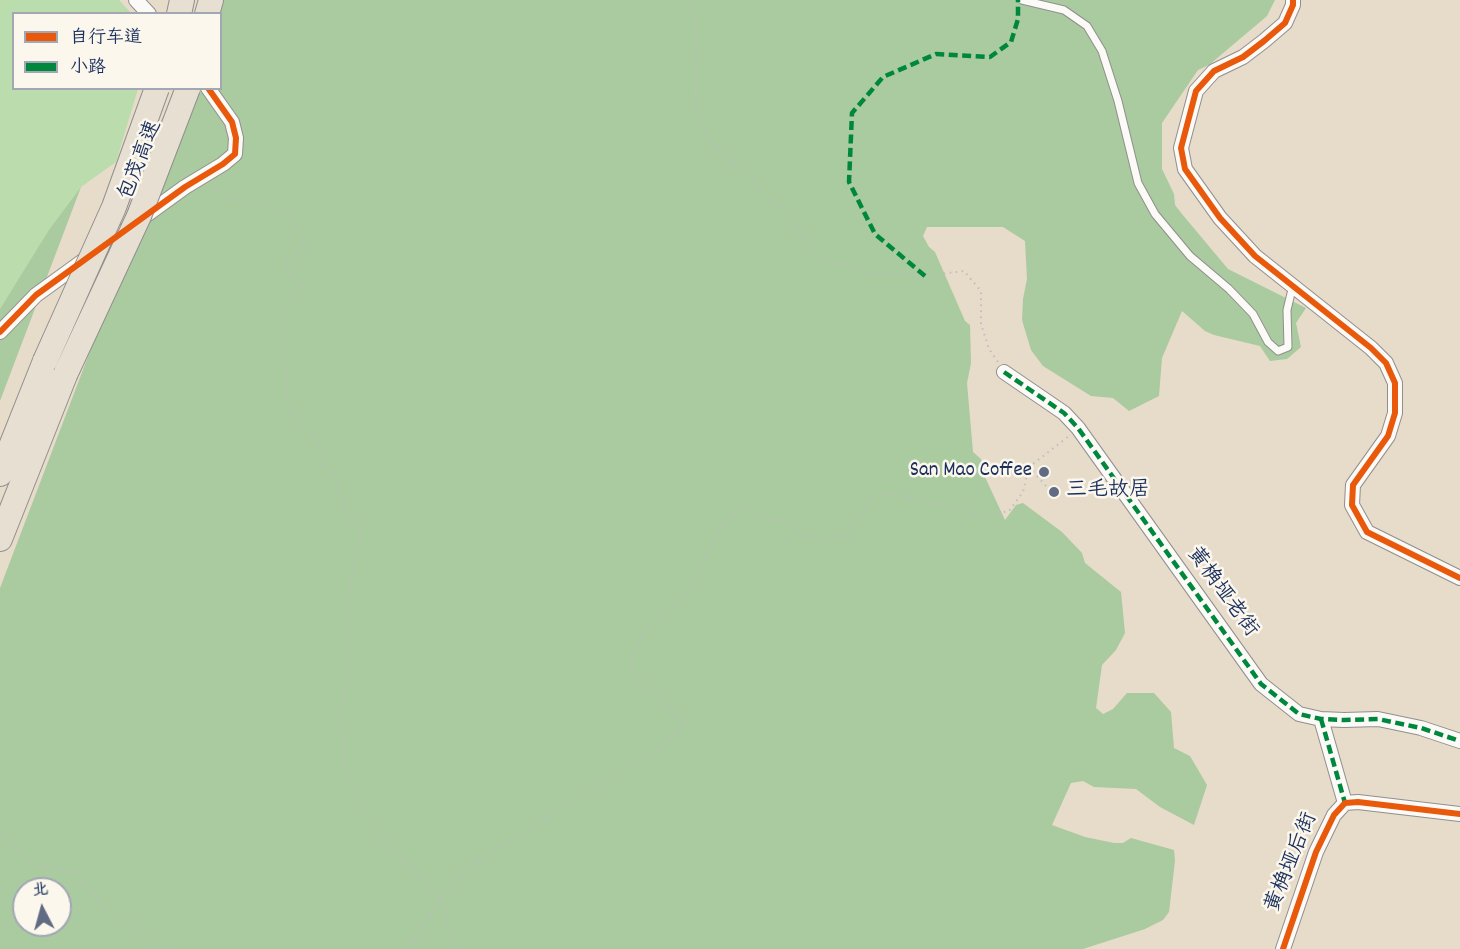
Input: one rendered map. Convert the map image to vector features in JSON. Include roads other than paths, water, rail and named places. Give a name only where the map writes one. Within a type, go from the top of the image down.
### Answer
[{"type":"highway","name":"包茂高速","points":[[0,474],[45,361],[114,207],[157,90]]},
{"type":"highway","name":"包茂高速","points":[[0,539],[65,375],[139,216],[187,90]]},
{"type":"street","points":[[136,0],[147,12]]},
{"type":"street","points":[[1293,0],[1285,23],[1243,57],[1215,71],[1196,91],[1181,148],[1185,169],[1220,218],[1255,256],[1371,348],[1386,363],[1395,383],[1395,413],[1388,436],[1353,485],[1352,505],[1367,532],[1460,578]]},
{"type":"street","points":[[0,332],[36,295],[185,187],[235,154],[236,138],[232,122],[209,90]]},
{"type":"street","name":"黄桷垭老街","points":[[1005,372],[1064,413],[1078,428],[1261,684],[1299,714],[1321,719],[1378,719],[1421,728],[1460,741]]},
{"type":"street","points":[[1321,719],[1345,803]]},
{"type":"street","name":"黄桷垭后街","points":[[1283,949],[1316,852],[1334,815],[1345,803],[1358,802],[1460,814]]},
{"type":"lane","points":[[1022,0],[1064,10],[1087,26],[1102,51],[1118,101],[1138,183],[1155,214],[1190,256],[1253,314],[1268,342],[1278,351],[1288,347],[1287,310],[1293,285]]},
{"type":"place","name":"San Mao Coffee","points":[[1044,472]]},
{"type":"place","name":"三毛故居","points":[[1054,492]]}]
